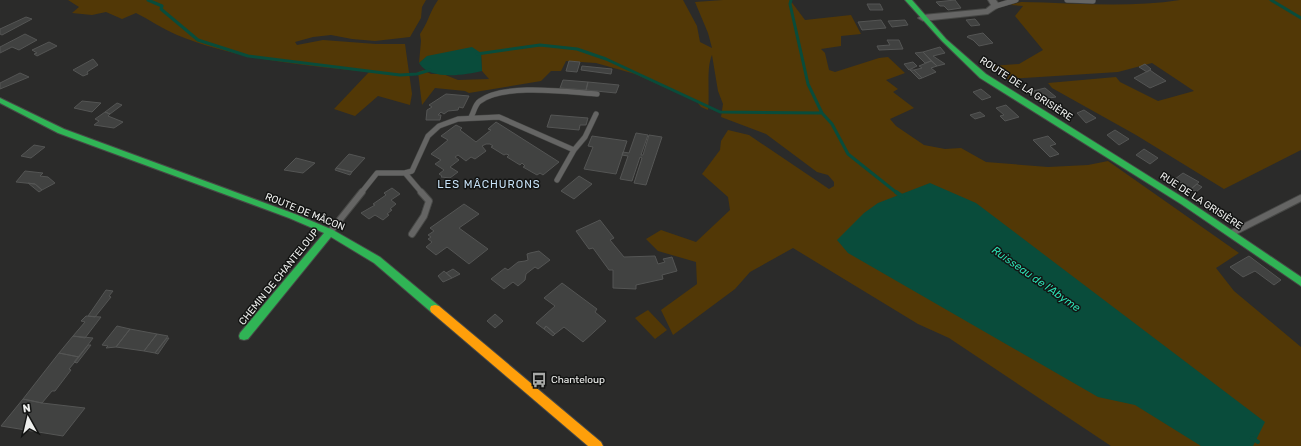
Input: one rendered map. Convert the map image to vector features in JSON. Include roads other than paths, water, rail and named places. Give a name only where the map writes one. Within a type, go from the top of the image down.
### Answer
[{"type":"street","name":"ROUTE DE LA GRISIÈRE","points":[[908,0],[961,59],[983,76],[1087,140]]},
{"type":"street","points":[[923,18],[978,14],[988,11],[994,3]]},
{"type":"street","name":"ROUTE DE MÂCON","points":[[0,100],[27,116],[62,131],[292,216],[330,232],[377,260],[596,446]]},
{"type":"street","name":"RUE DE LA GRISIÈRE","points":[[1087,140],[1232,233],[1301,282]]},
{"type":"street","name":"CHEMIN DE CHANTELOUP","points":[[244,336],[330,232]]},
{"type":"lane","points":[[994,3],[1016,0]]},
{"type":"lane","points":[[1067,0],[1093,1]]},
{"type":"lane","points":[[471,117],[479,101],[489,96],[527,90],[597,94]]},
{"type":"lane","points":[[557,180],[574,150],[585,137],[596,114]]},
{"type":"lane","points":[[330,232],[377,173],[405,173],[412,171],[428,136],[439,126],[458,119],[471,117],[499,117],[574,150]]},
{"type":"lane","points":[[405,173],[429,201],[424,216],[412,234]]},
{"type":"lane","points":[[1232,233],[1301,198]]},
{"type":"water","points":[[472,47],[481,53],[482,71],[457,75],[439,74],[424,69],[419,63],[427,56]]},
{"type":"water","points":[[930,183],[976,203],[1265,422],[1253,446],[1201,446],[1135,405],[1098,397],[848,253],[837,240],[864,213],[878,203]]},
{"type":"waterway","points":[[148,0],[162,6],[161,9],[198,40],[248,56],[400,75],[417,74],[430,70]]},
{"type":"waterway","points":[[791,0],[790,4],[808,84],[822,113]]},
{"type":"waterway","points":[[1271,0],[1301,18]]},
{"type":"waterway","points":[[477,54],[540,45],[577,49],[606,59],[720,112],[822,113]]},
{"type":"waterway","name":"Ruisseau de l'Abyme","points":[[822,113],[832,124],[848,154],[897,193]]},
{"type":"waterway","name":"Ruisseau de l'Abyme","points":[[896,192],[903,197]]},
{"type":"waterway","name":"Ruisseau de l'Abyme","points":[[1252,438],[1258,442]]},
{"type":"place","name":"Chanteloup","points":[[539,380]]},
{"type":"district","name":"LES MÂCHURONS","points":[[489,184]]}]
